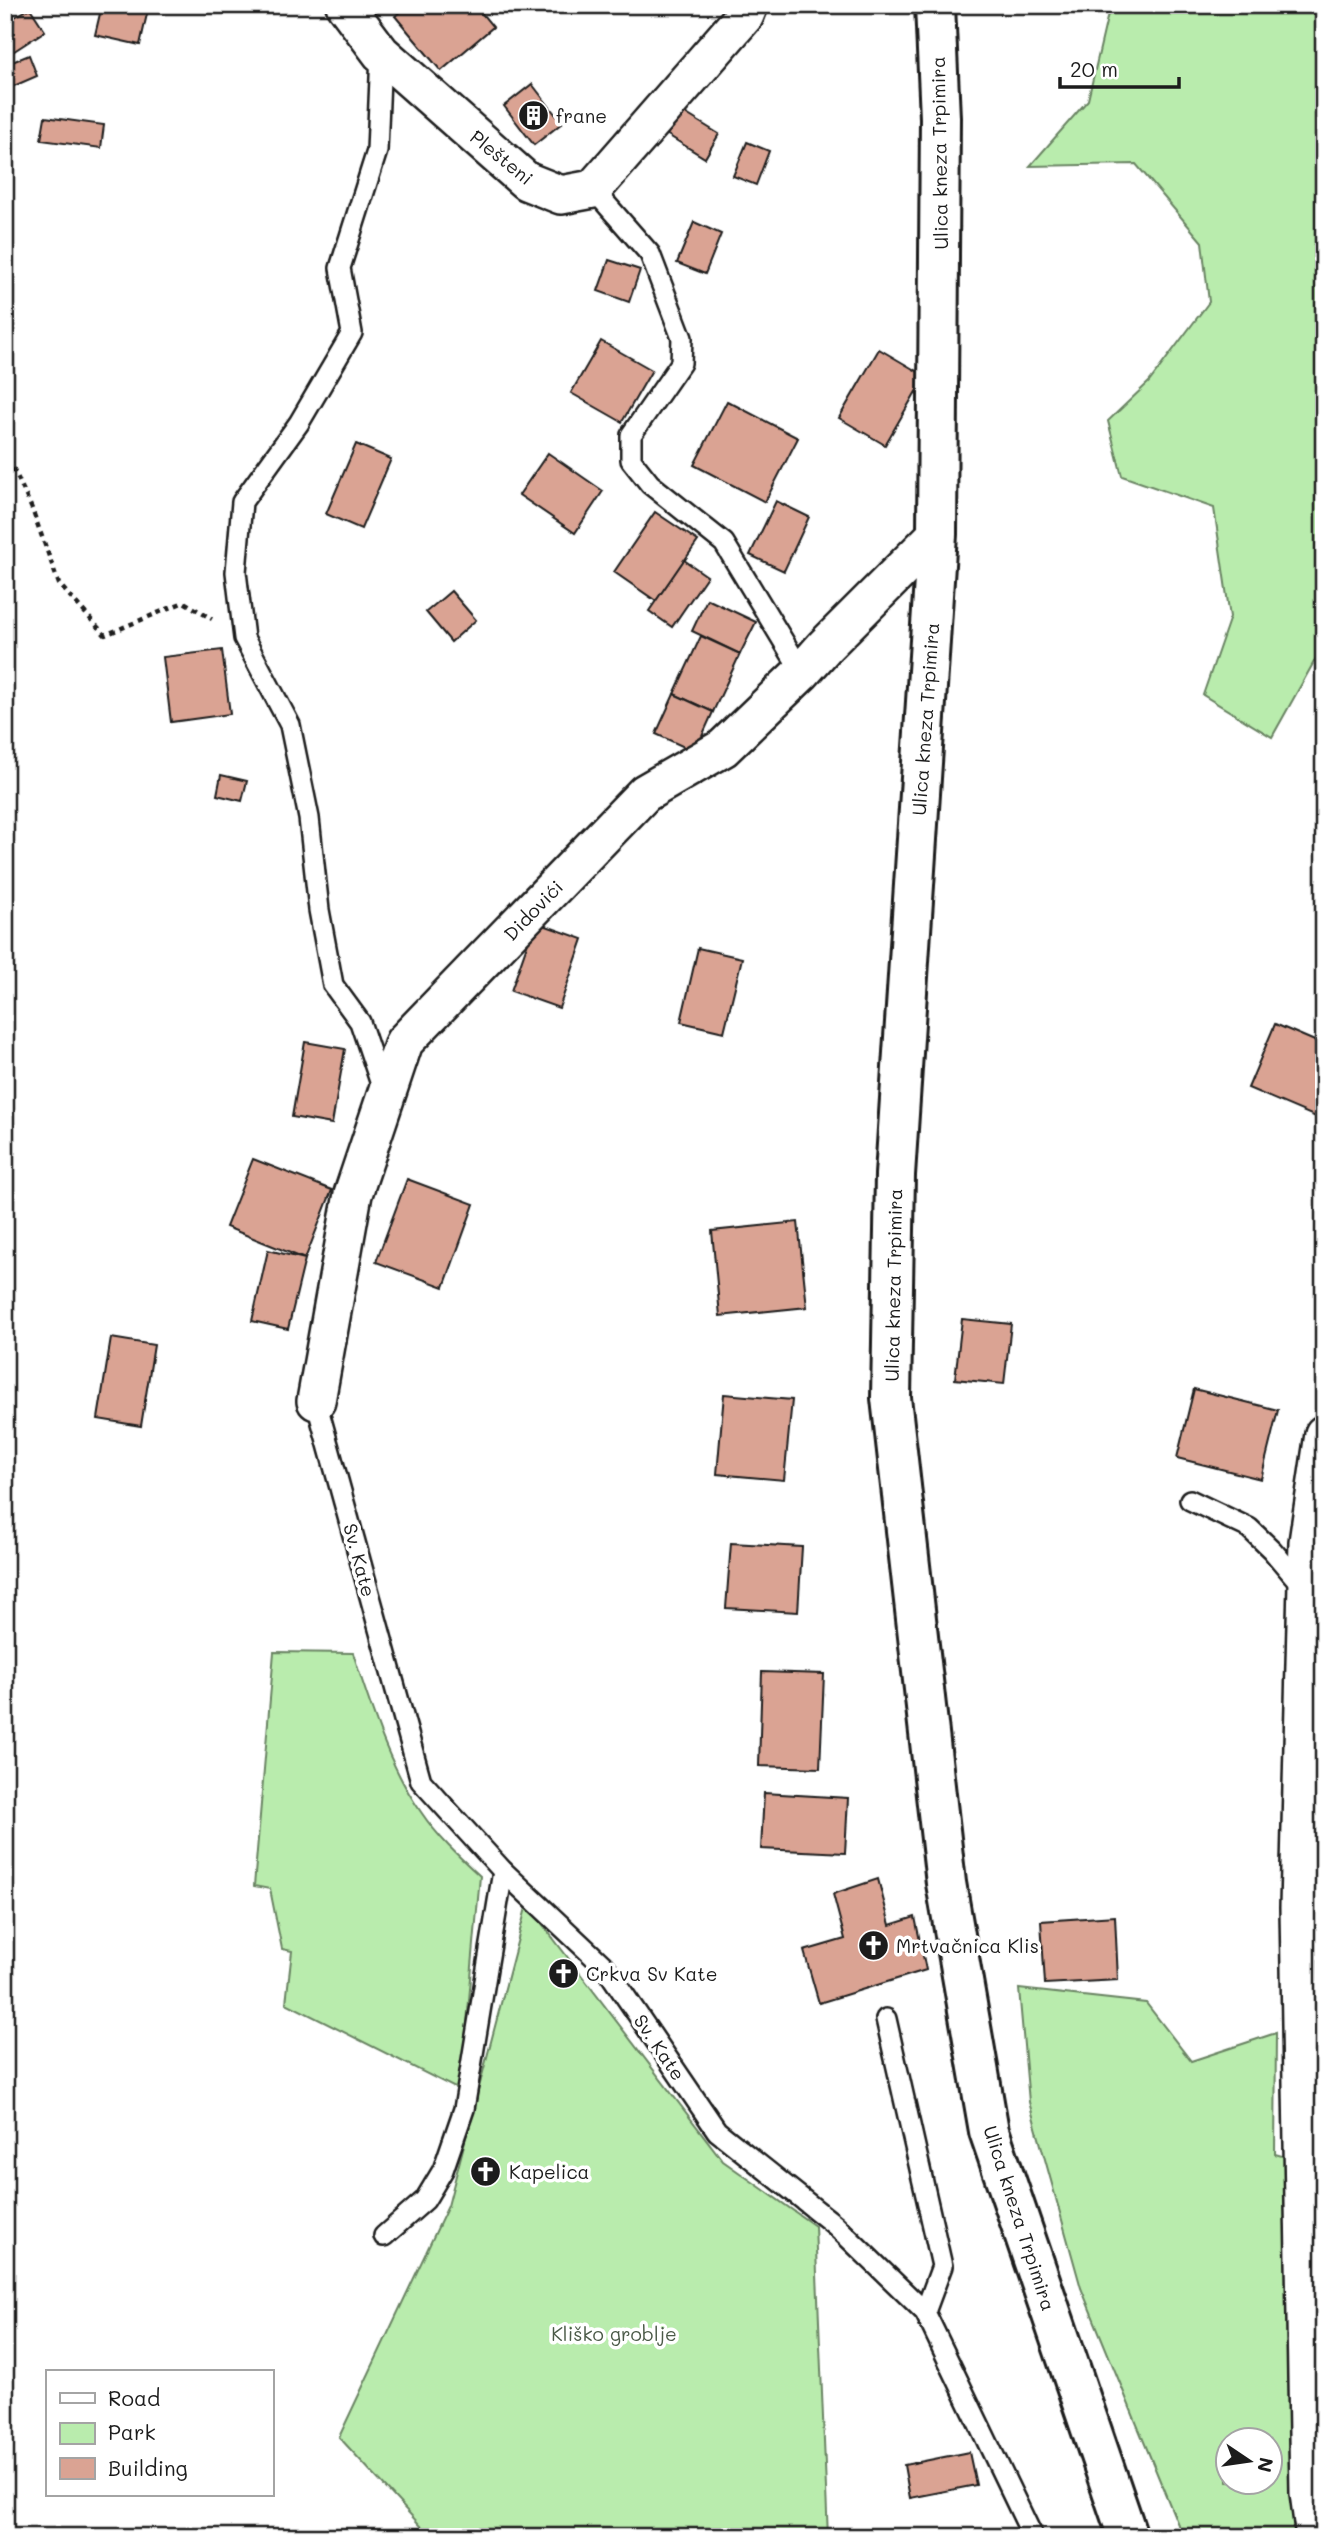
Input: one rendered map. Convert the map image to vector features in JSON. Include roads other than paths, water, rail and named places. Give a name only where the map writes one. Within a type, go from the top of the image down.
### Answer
[{"type":"main road","name":"Ulica kneza Trpimira","points":[[935,5],[940,144],[937,534],[895,1175],[891,1398],[946,1882],[989,2131],[1128,2537]]},
{"type":"street","name":"Plešteni","points":[[345,5],[381,53],[526,181],[561,195],[593,189]]},
{"type":"street","points":[[593,189],[745,15],[749,5]]},
{"type":"street","name":"Didovići","points":[[316,1401],[353,1194],[404,1042],[645,793],[723,748],[802,672],[937,534]]},
{"type":"street","points":[[1315,2537],[1309,2493],[1299,1908],[1308,1542],[1324,1434]]},
{"type":"lane","points":[[381,53],[377,151],[340,268],[352,333],[299,423],[243,502],[236,572],[244,638],[289,725],[309,818],[319,910],[333,985],[360,1023],[386,1097]]},
{"type":"lane","points":[[593,189],[650,254],[682,338],[681,363],[631,435],[631,460],[650,484],[724,543],[802,672]]},
{"type":"lane","name":"Sv. Kate","points":[[316,1401],[421,1781],[503,1871],[606,1968],[717,2131],[835,2225],[925,2312],[1033,2537]]},
{"type":"lane","points":[[1191,1500],[1249,1528],[1307,1591]]},
{"type":"lane","points":[[384,2235],[425,2200],[443,2170],[464,2109],[503,1871]]},
{"type":"lane","points":[[886,2019],[942,2266],[925,2312]]},
{"type":"place","name":"frane","points":[[533,115]]},
{"type":"place","name":"Mrtvačnica Klis","points":[[873,1945]]},
{"type":"place","name":"Crkva Sv Kate","points":[[563,1973]]},
{"type":"place","name":"Kapelica","points":[[486,2171]]},
{"type":"park label","name":"Kliško groblje","points":[[614,2333]]}]
